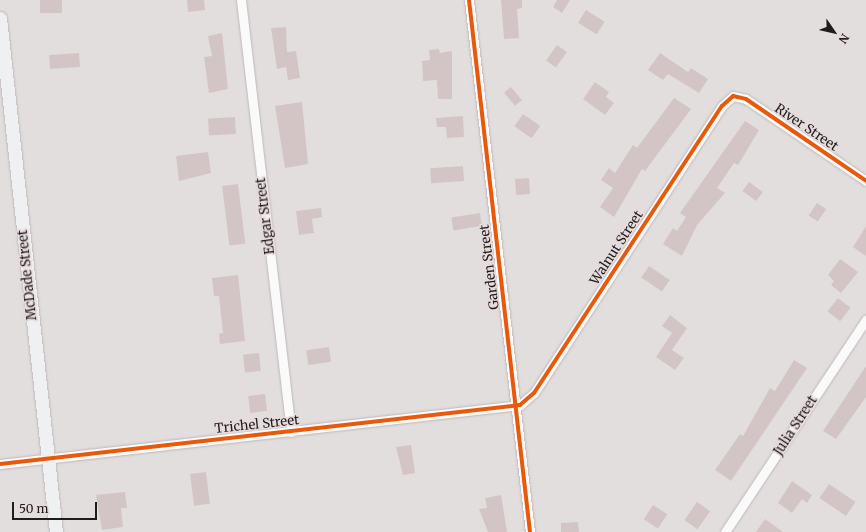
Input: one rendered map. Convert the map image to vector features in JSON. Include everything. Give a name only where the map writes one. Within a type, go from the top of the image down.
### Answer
[{"type":"street","name":"Edgar Street","points":[[241,0],[291,432]]},
{"type":"street","name":"Garden Street","points":[[469,0],[530,532]]},
{"type":"street","name":"McDade Street","points":[[0,18],[56,532]]},
{"type":"street","name":"Walnut Street","points":[[516,406],[534,393],[722,106],[732,96]]},
{"type":"street","name":"River Street","points":[[732,96],[746,99],[866,181]]},
{"type":"street","name":"Julia Street","points":[[725,532],[866,320]]},
{"type":"street","name":"Trichel Street","points":[[0,464],[516,406]]},
{"type":"building","points":[[40,0],[62,0],[62,13],[40,13]]},
{"type":"building","points":[[187,0],[204,0],[205,10],[188,12]]},
{"type":"building","points":[[501,0],[522,0],[522,8],[517,9],[519,38],[504,39]]},
{"type":"building","points":[[557,0],[570,0],[562,13],[553,7]]},
{"type":"building","points":[[586,10],[605,22],[597,34],[578,23]]},
{"type":"building","points":[[286,27],[287,52],[296,51],[300,78],[288,80],[286,67],[277,69],[271,28]]},
{"type":"building","points":[[222,33],[228,89],[209,93],[204,57],[212,56],[208,36]]},
{"type":"building","points":[[557,45],[567,52],[556,67],[546,61]]},
{"type":"building","points":[[439,49],[440,53],[452,51],[452,99],[438,99],[437,80],[423,81],[422,61],[430,60],[429,50]]},
{"type":"building","points":[[79,53],[80,67],[50,69],[49,55]]},
{"type":"building","points":[[660,53],[688,72],[691,68],[708,79],[699,93],[668,74],[663,80],[648,70]]},
{"type":"building","points":[[595,82],[609,92],[606,97],[614,103],[605,115],[583,99]]},
{"type":"building","points":[[511,87],[522,100],[515,106],[504,93]]},
{"type":"building","points":[[674,98],[691,109],[645,171],[642,169],[614,217],[600,207],[613,188],[601,180],[609,168],[615,173],[633,145],[637,148]]},
{"type":"building","points":[[302,102],[308,164],[285,168],[275,106]]},
{"type":"building","points":[[523,114],[540,126],[532,138],[514,126]]},
{"type":"building","points":[[463,116],[464,137],[447,138],[446,127],[437,127],[436,118]]},
{"type":"building","points":[[235,117],[236,134],[209,135],[208,118]]},
{"type":"building","points":[[745,121],[759,130],[738,165],[734,163],[717,188],[725,193],[697,225],[682,256],[663,244],[673,228],[677,231],[686,217],[680,213]]},
{"type":"building","points":[[208,152],[211,173],[179,181],[176,156]]},
{"type":"building","points":[[463,166],[464,181],[431,183],[430,168]]},
{"type":"building","points":[[529,178],[530,194],[516,195],[515,179]]},
{"type":"building","points":[[749,182],[763,192],[756,201],[743,191]]},
{"type":"building","points":[[238,184],[245,244],[229,246],[222,186]]},
{"type":"building","points":[[817,203],[826,209],[818,222],[809,215]]},
{"type":"building","points":[[321,208],[322,217],[312,219],[314,233],[299,235],[296,211]]},
{"type":"building","points":[[480,213],[482,226],[453,230],[451,218]]},
{"type":"building","points":[[866,226],[866,256],[853,247]]},
{"type":"building","points":[[840,259],[858,272],[841,293],[831,285],[834,281],[828,275]]},
{"type":"building","points":[[649,266],[670,280],[662,292],[641,278]]},
{"type":"building","points":[[238,275],[245,341],[220,344],[219,334],[223,333],[219,296],[214,296],[212,278]]},
{"type":"building","points":[[838,298],[851,308],[840,321],[828,311]]},
{"type":"building","points":[[670,315],[687,328],[672,350],[684,358],[675,370],[656,357],[672,333],[662,326]]},
{"type":"building","points":[[329,347],[331,362],[308,365],[306,350]]},
{"type":"building","points":[[259,353],[261,371],[245,373],[243,355]]},
{"type":"building","points":[[794,360],[807,368],[731,481],[715,470],[740,434],[743,436],[770,388],[775,391]]},
{"type":"building","points":[[866,366],[866,397],[836,439],[823,431]]},
{"type":"building","points":[[265,394],[267,411],[250,413],[248,396]]},
{"type":"building","points":[[411,445],[415,473],[403,475],[396,447]]},
{"type":"building","points":[[206,472],[210,504],[194,506],[190,474]]},
{"type":"building","points":[[792,481],[812,495],[807,503],[802,499],[792,513],[778,503]]},
{"type":"building","points":[[829,484],[856,502],[846,516],[819,498]]},
{"type":"building","points":[[125,492],[127,508],[121,508],[123,527],[102,530],[96,495]]},
{"type":"building","points":[[501,495],[507,532],[488,532],[479,509],[487,508],[485,498]]},
{"type":"building","points":[[697,502],[710,511],[697,529],[684,520]]},
{"type":"building","points":[[653,505],[667,514],[658,529],[644,519]]},
{"type":"building","points":[[765,519],[783,532],[756,532]]},
{"type":"building","points":[[578,522],[579,532],[561,532],[561,523]]},
{"type":"cycle path","points":[[469,0],[530,532]]},
{"type":"cycle path","points":[[0,464],[520,405],[534,393],[722,106],[733,96],[746,99],[866,181]]}]
